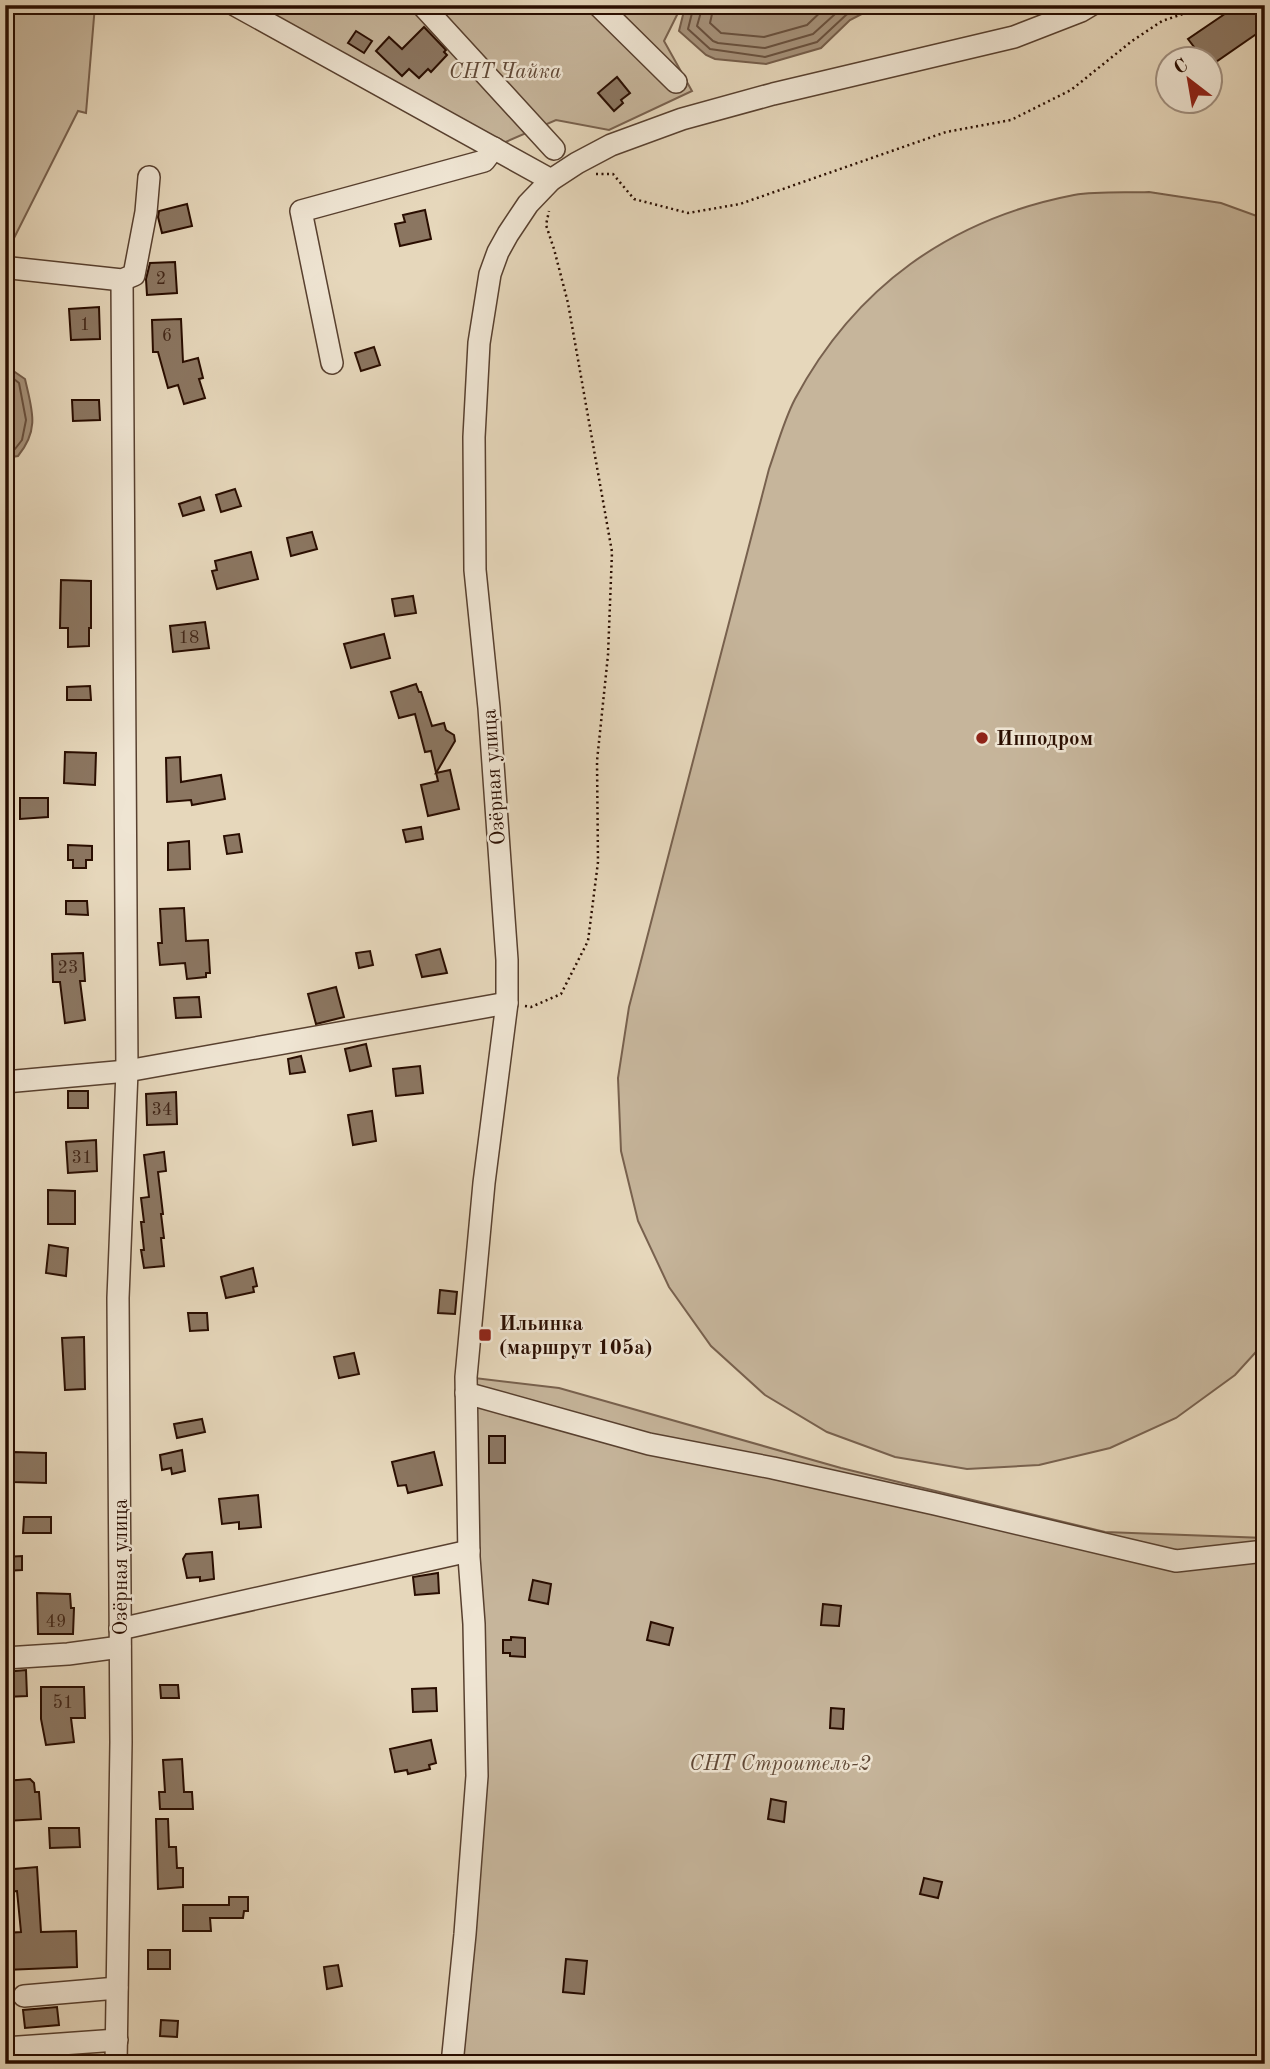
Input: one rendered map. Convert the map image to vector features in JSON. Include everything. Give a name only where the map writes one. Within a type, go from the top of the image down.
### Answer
[{"type":"street","points":[[235,5],[258,13],[551,180]]},
{"type":"street","points":[[422,5],[554,149]]},
{"type":"street","points":[[598,5],[676,82]]},
{"type":"street","name":"Озёрная улица","points":[[452,2064],[477,1776],[466,1393],[484,1184],[508,1003],[508,960],[489,708],[475,570],[474,437],[479,343],[490,274],[498,252],[528,204],[551,180],[611,145],[681,119],[772,94],[1014,37],[1091,5]]},
{"type":"street","points":[[332,363],[301,211],[484,161],[494,148]]},
{"type":"street","points":[[5,266],[122,280],[134,275],[146,212],[149,177]]},
{"type":"street","name":"Озёрная улица","points":[[116,2064],[121,1742],[118,1298],[127,1071],[122,280]]},
{"type":"street","points":[[5,1082],[127,1071],[508,1003]]},
{"type":"street","points":[[466,1393],[649,1444],[773,1468],[1176,1562],[1265,1551]]},
{"type":"street","points":[[5,1658],[68,1654],[120,1638],[469,1551]]},
{"type":"street","points":[[24,1996],[117,1988]]},
{"type":"street","points":[[5,2048],[117,2040]]},
{"type":"path","points":[[588,174],[613,174],[634,199],[688,214],[740,204],[946,132],[1011,120],[1072,90],[1132,41],[1162,21],[1210,5]]},
{"type":"path","points":[[508,1003],[531,1007],[561,994],[588,941],[598,862],[597,761],[608,655],[612,552],[568,303],[546,225],[549,209]]},
{"type":"green space","points":[[5,5],[95,5],[86,113],[78,111],[5,256]]},
{"type":"green space","name":"СНТ Чайка","points":[[221,5],[682,5],[664,41],[692,91],[609,130],[556,120],[501,144]]},
{"type":"green space","name":"Ипподром","points":[[1149,192],[1221,203],[1265,219],[1265,1342],[1235,1375],[1176,1418],[1110,1448],[1039,1465],[967,1469],[895,1457],[827,1432],[765,1395],[711,1346],[669,1287],[638,1221],[621,1151],[618,1078],[629,1007],[769,469],[791,407],[819,359],[846,323],[877,292],[910,264],[947,241],[987,221],[1029,206],[1074,195]]},
{"type":"green space","name":"СНТ Строитель-2","points":[[466,1377],[559,1388],[841,1468],[1105,1532],[1265,1538],[1265,2064],[461,2064],[478,1769]]},
{"type":"water","points":[[689,5],[879,5],[850,20],[821,48],[766,64],[715,59],[706,55],[679,31]]},
{"type":"water","points":[[5,361],[25,379],[32,428],[18,456],[5,458]]},
{"type":"building","points":[[1238,5],[1265,5],[1265,28],[1224,56],[1224,46],[1193,46],[1188,39]]},
{"type":"building","points":[[424,27],[446,50],[444,52],[447,55],[431,72],[428,69],[419,78],[409,69],[402,76],[376,51],[389,37],[402,49]]},
{"type":"building","points":[[356,31],[372,41],[364,53],[348,43]]},
{"type":"building","points":[[617,77],[630,93],[614,111],[598,93]]},
{"type":"building","points":[[187,204],[192,226],[162,233],[159,211]]},
{"type":"building","points":[[425,210],[431,239],[400,246],[395,224],[405,222],[403,215]]},
{"type":"building","points":[[175,262],[177,293],[147,295],[146,279],[150,263]]},
{"type":"building","points":[[99,307],[100,339],[71,340],[69,309]]},
{"type":"building","points":[[181,319],[183,362],[198,358],[203,378],[199,379],[205,398],[184,404],[178,385],[168,388],[158,352],[153,352],[152,320]]},
{"type":"building","points":[[374,347],[380,365],[361,371],[355,353]]},
{"type":"building","points":[[72,400],[99,400],[100,420],[73,421]]},
{"type":"building","points":[[235,489],[241,506],[221,512],[216,495]]},
{"type":"building","points":[[200,497],[204,510],[183,516],[179,504]]},
{"type":"building","points":[[312,532],[317,549],[291,556],[287,538]]},
{"type":"building","points":[[251,552],[258,579],[217,589],[212,571],[217,570],[215,561]]},
{"type":"building","points":[[61,580],[91,581],[89,646],[68,647],[68,628],[60,628]]},
{"type":"building","points":[[413,596],[416,613],[395,616],[392,599]]},
{"type":"building","points":[[205,622],[209,648],[173,652],[170,626]]},
{"type":"building","points":[[384,634],[390,658],[351,668],[344,644]]},
{"type":"building","points":[[416,684],[432,726],[444,723],[446,730],[454,735],[455,741],[436,773],[431,751],[425,752],[415,714],[399,718],[391,692]]},
{"type":"building","points":[[90,686],[91,700],[67,700],[67,687]]},
{"type":"building","points":[[65,752],[96,753],[95,785],[64,783]]},
{"type":"building","points":[[180,757],[181,782],[221,775],[225,799],[192,805],[191,800],[167,802],[166,758]]},
{"type":"building","points":[[450,770],[459,809],[428,816],[421,785],[438,781],[436,773]]},
{"type":"building","points":[[20,798],[48,798],[48,817],[20,819]]},
{"type":"building","points":[[421,827],[423,839],[406,842],[403,830]]},
{"type":"building","points":[[239,834],[242,852],[227,854],[224,836]]},
{"type":"building","points":[[189,841],[190,869],[168,870],[168,843]]},
{"type":"building","points":[[68,845],[92,846],[92,860],[86,860],[86,868],[73,868],[73,860],[68,860]]},
{"type":"building","points":[[66,901],[87,901],[88,915],[66,914]]},
{"type":"building","points":[[184,908],[186,941],[208,940],[210,973],[206,973],[206,977],[187,979],[185,963],[160,965],[160,909]]},
{"type":"building","points":[[440,949],[447,973],[422,977],[416,955]]},
{"type":"building","points":[[370,951],[373,965],[359,968],[356,953]]},
{"type":"building","points":[[83,953],[85,981],[80,981],[85,1020],[65,1023],[60,982],[53,982],[52,954]]},
{"type":"building","points":[[336,987],[344,1017],[316,1024],[308,994]]},
{"type":"building","points":[[199,997],[201,1017],[176,1018],[174,998]]},
{"type":"building","points":[[366,1044],[371,1066],[350,1071],[345,1049]]},
{"type":"building","points":[[301,1056],[305,1072],[290,1074],[288,1059]]},
{"type":"building","points":[[420,1066],[423,1093],[396,1096],[393,1069]]},
{"type":"building","points":[[68,1091],[88,1091],[88,1108],[68,1108]]},
{"type":"building","points":[[176,1092],[177,1124],[147,1125],[146,1094]]},
{"type":"building","points":[[372,1111],[376,1141],[353,1145],[348,1115]]},
{"type":"building","points":[[96,1140],[97,1171],[68,1173],[66,1142]]},
{"type":"building","points":[[164,1152],[166,1171],[158,1172],[163,1214],[164,1238],[161,1238],[164,1266],[144,1268],[141,1250],[144,1250],[141,1222],[144,1222],[141,1198],[149,1197],[144,1155]]},
{"type":"building","points":[[48,1190],[75,1191],[75,1224],[48,1224]]},
{"type":"building","points":[[49,1245],[68,1248],[66,1276],[46,1273]]},
{"type":"building","points":[[253,1268],[257,1286],[253,1287],[254,1292],[226,1298],[221,1277]]},
{"type":"building","points":[[440,1290],[457,1292],[455,1314],[438,1313]]},
{"type":"building","points":[[188,1313],[207,1313],[208,1330],[190,1331]]},
{"type":"building","points":[[84,1337],[85,1389],[65,1390],[62,1338]]},
{"type":"building","points":[[354,1353],[359,1374],[339,1378],[334,1357]]},
{"type":"building","points":[[202,1419],[205,1432],[177,1438],[174,1424]]},
{"type":"building","points":[[489,1436],[505,1436],[505,1463],[489,1463]]},
{"type":"building","points":[[182,1450],[185,1471],[172,1474],[171,1468],[162,1470],[160,1455]]},
{"type":"building","points":[[13,1452],[46,1453],[46,1483],[12,1482]]},
{"type":"building","points":[[434,1452],[442,1485],[408,1493],[406,1485],[398,1486],[392,1462]]},
{"type":"building","points":[[258,1495],[261,1527],[239,1529],[239,1522],[222,1524],[219,1499]]},
{"type":"building","points":[[24,1517],[51,1517],[51,1533],[23,1533]]},
{"type":"building","points":[[212,1552],[214,1579],[200,1581],[200,1577],[187,1578],[183,1559],[186,1554]]},
{"type":"building","points":[[22,1556],[22,1570],[5,1571],[5,1557]]},
{"type":"building","points":[[438,1573],[439,1593],[415,1595],[413,1577]]},
{"type":"building","points":[[533,1580],[551,1584],[548,1604],[529,1600]]},
{"type":"building","points":[[37,1593],[70,1594],[71,1608],[74,1608],[73,1634],[38,1634]]},
{"type":"building","points":[[823,1604],[841,1606],[839,1626],[821,1625]]},
{"type":"building","points":[[651,1622],[673,1628],[669,1645],[647,1640]]},
{"type":"building","points":[[511,1637],[525,1638],[525,1657],[503,1653],[503,1640],[511,1640]]},
{"type":"building","points":[[26,1670],[27,1696],[5,1697],[5,1672]]},
{"type":"building","points":[[160,1685],[178,1685],[179,1698],[161,1698]]},
{"type":"building","points":[[41,1687],[84,1687],[85,1718],[71,1718],[74,1742],[46,1745],[41,1719]]},
{"type":"building","points":[[436,1688],[437,1711],[413,1712],[412,1689]]},
{"type":"building","points":[[831,1708],[844,1709],[843,1729],[830,1728]]},
{"type":"building","points":[[431,1740],[436,1763],[429,1765],[430,1769],[408,1774],[407,1770],[395,1772],[390,1749]]},
{"type":"building","points":[[182,1759],[184,1792],[192,1792],[193,1809],[160,1809],[159,1792],[165,1792],[163,1760]]},
{"type":"building","points":[[30,1779],[34,1783],[35,1792],[39,1792],[41,1819],[5,1821],[5,1781]]},
{"type":"building","points":[[771,1799],[786,1802],[784,1822],[768,1819]]},
{"type":"building","points":[[156,1819],[168,1819],[169,1847],[176,1847],[177,1868],[183,1868],[183,1887],[158,1889]]},
{"type":"building","points":[[49,1828],[79,1828],[80,1847],[50,1848]]},
{"type":"building","points":[[37,1867],[41,1932],[76,1931],[77,1967],[5,1970],[5,1933],[21,1932],[17,1891],[5,1892],[5,1875],[14,1874],[14,1869]]},
{"type":"building","points":[[924,1878],[942,1882],[938,1898],[920,1894]]},
{"type":"building","points":[[229,1897],[248,1897],[248,1911],[244,1911],[243,1918],[210,1918],[211,1931],[183,1931],[183,1905],[229,1905]]},
{"type":"building","points":[[148,1950],[170,1950],[170,1969],[148,1969]]},
{"type":"building","points":[[566,1959],[587,1961],[584,1994],[563,1992]]},
{"type":"building","points":[[338,1965],[342,1986],[327,1989],[324,1967]]},
{"type":"building","points":[[57,2007],[59,2025],[25,2028],[23,2010]]},
{"type":"building","points":[[161,2020],[178,2021],[177,2037],[160,2036]]},
{"type":"place","name":"Ипподром","points":[[982,738]]},
{"type":"place","name":"Ильинка (маршрут 105а)","points":[[485,1335]]}]
